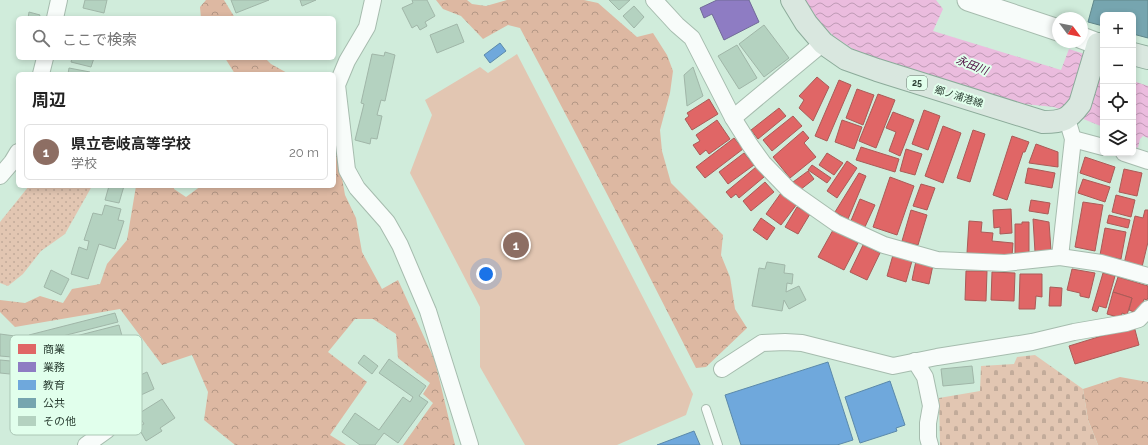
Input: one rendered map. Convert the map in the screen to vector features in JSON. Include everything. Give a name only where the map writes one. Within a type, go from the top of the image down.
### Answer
[{"type":"main road","name":"郷ノ浦港線","points":[[792,0],[806,23],[823,43],[846,59],[1043,122],[1055,122],[1070,129]]},
{"type":"main road","points":[[1070,129],[1080,104],[1095,46]]},
{"type":"main road","points":[[1136,55],[1148,58]]},
{"type":"street","points":[[55,16],[59,0]]},
{"type":"street","points":[[373,0],[367,27],[346,61],[337,85],[347,170],[357,188],[387,222],[400,245],[428,311],[470,445]]},
{"type":"street","points":[[654,0],[677,25],[692,38],[733,118],[754,151],[789,190],[836,224],[884,244],[937,260],[1005,263],[1060,257],[1101,262],[1148,276]]},
{"type":"street","points":[[968,0],[1052,28]]},
{"type":"street","points":[[733,118],[823,43]]},
{"type":"street","points":[[41,72],[44,60]]},
{"type":"street","points":[[1060,257],[1070,129],[1100,145]]},
{"type":"street","points":[[0,176],[16,155]]},
{"type":"street","points":[[1133,156],[1148,161]]},
{"type":"street","points":[[722,369],[762,343],[778,342],[802,343],[893,366],[937,356],[1032,342],[1074,332],[1126,323],[1139,319],[1148,309]]},
{"type":"street","points":[[915,361],[925,377],[931,406],[928,423],[928,438],[930,445]]},
{"type":"street","points":[[86,445],[100,435]]},
{"type":"lane","points":[[706,409],[718,445]]},
{"type":"green space","points":[[206,0],[224,0],[234,16],[201,16],[200,7]]},
{"type":"green space","points":[[436,0],[467,0],[472,4],[486,6],[507,0],[584,0],[598,3],[637,37],[653,33],[667,55],[673,71],[670,93],[660,130],[662,151],[671,183],[723,235],[721,255],[730,277],[735,309],[747,328],[706,367],[696,368],[520,28],[508,25],[483,39],[461,16],[443,9]]},
{"type":"green space","points":[[517,54],[693,394],[686,415],[617,445],[525,445],[480,367],[480,307],[410,173],[432,115],[425,100],[480,67],[488,73]]},
{"type":"green space","points":[[226,60],[267,60],[285,72],[234,72]]},
{"type":"green space","points":[[336,143],[345,195],[356,218],[362,252],[382,289],[398,280],[435,361],[455,445],[403,445],[433,403],[423,394],[430,383],[398,358],[396,334],[373,319],[355,319],[328,352],[367,382],[330,435],[346,445],[235,445],[204,420],[208,392],[192,355],[162,365],[142,338],[142,335],[140,335],[120,309],[15,327],[0,312],[0,300],[25,303],[40,296],[63,303],[72,289],[100,284],[107,264],[127,240],[136,188],[174,188],[186,197],[198,188],[336,188]]},
{"type":"green space","points":[[27,188],[91,188],[65,234],[41,251],[23,274],[8,286],[0,283],[0,222]]},
{"type":"green space","points":[[1035,355],[1083,389],[1088,420],[1098,445],[940,445],[939,398],[980,391],[981,366],[1014,364],[1017,357]]},
{"type":"green space","points":[[1120,377],[1148,382],[1148,445],[1098,445],[1088,420],[1083,389]]},
{"type":"water","name":"永田川","points":[[805,0],[936,0],[943,9],[933,31],[1061,70],[1069,49],[1100,59],[1100,126],[1054,107],[1024,104],[895,67],[856,51],[836,38],[821,24]]},
{"type":"water","points":[[1136,82],[1148,86],[1148,138],[1143,136],[1140,139],[1138,148],[1136,147]]},
{"type":"building: 商業","points":[[817,77],[829,87],[813,121],[799,108],[804,100],[799,96]]},
{"type":"building: 商業","points":[[839,80],[851,85],[827,141],[815,136]]},
{"type":"building: 商業","points":[[857,89],[874,95],[863,125],[846,118]]},
{"type":"building: 商業","points":[[878,94],[895,100],[876,148],[859,141]]},
{"type":"building: 商業","points":[[709,99],[718,114],[692,130],[685,119],[689,116],[687,113]]},
{"type":"building: 商業","points":[[779,108],[786,116],[758,139],[751,130]]},
{"type":"building: 商業","points":[[924,110],[940,116],[928,150],[912,144]]},
{"type":"building: 商業","points":[[893,112],[914,120],[900,156],[889,151],[896,132],[886,128]]},
{"type":"building: 商業","points":[[793,116],[802,126],[772,151],[763,140]]},
{"type":"building: 商業","points":[[717,120],[730,139],[709,154],[706,150],[700,155],[693,145],[700,141],[696,135]]},
{"type":"building: 商業","points":[[842,120],[862,127],[854,149],[835,142]]},
{"type":"building: 商業","points":[[943,126],[961,133],[943,183],[925,176]]},
{"type":"building: 商業","points":[[973,130],[985,134],[970,182],[957,178]]},
{"type":"building: 商業","points":[[803,131],[809,138],[804,143],[816,157],[790,178],[773,157]]},
{"type":"building: 商業","points":[[1012,136],[1029,142],[1025,152],[1023,152],[1007,200],[993,195]]},
{"type":"building: 商業","points":[[734,138],[743,149],[705,178],[696,167]]},
{"type":"building: 商業","points":[[1036,144],[1058,152],[1058,167],[1029,163]]},
{"type":"building: 商業","points":[[861,147],[899,159],[895,172],[856,160]]},
{"type":"building: 商業","points":[[906,149],[922,154],[915,175],[900,171]]},
{"type":"building: 商業","points":[[744,153],[754,165],[728,184],[719,172]]},
{"type":"building: 商業","points":[[827,153],[843,163],[834,175],[819,165]]},
{"type":"building: 商業","points":[[1085,157],[1115,167],[1110,183],[1080,173]]},
{"type":"building: 商業","points":[[847,161],[857,168],[837,198],[827,191]]},
{"type":"building: 商業","points":[[812,165],[831,178],[827,183],[808,170]]},
{"type":"building: 商業","points":[[756,167],[764,177],[739,198],[736,194],[731,198],[726,192]]},
{"type":"building: 商業","points":[[1028,168],[1055,173],[1052,188],[1025,183]]},
{"type":"building: 商業","points":[[1124,169],[1142,173],[1137,196],[1119,192]]},
{"type":"building: 商業","points":[[808,171],[814,179],[800,190],[793,182]]},
{"type":"building: 商業","points":[[859,173],[866,176],[848,219],[835,212]]},
{"type":"building: 商業","points":[[890,177],[914,186],[897,235],[873,227]]},
{"type":"building: 商業","points":[[1083,179],[1110,187],[1105,202],[1078,193]]},
{"type":"building: 商業","points":[[765,182],[774,192],[751,211],[743,201]]},
{"type":"building: 商業","points":[[921,184],[935,188],[927,210],[913,206]]},
{"type":"building: 商業","points":[[781,193],[797,204],[781,225],[766,214]]},
{"type":"building: 商業","points":[[1116,195],[1135,200],[1131,217],[1112,212]]},
{"type":"building: 商業","points":[[860,199],[875,205],[864,229],[850,223]]},
{"type":"building: 商業","points":[[1031,200],[1050,203],[1048,214],[1029,211]]},
{"type":"building: 商業","points":[[1083,202],[1103,205],[1095,251],[1075,247]]},
{"type":"building: 商業","points":[[797,207],[810,214],[798,234],[785,227]]},
{"type":"building: 商業","points":[[1011,209],[1012,233],[1000,234],[1000,227],[994,228],[993,210]]},
{"type":"building: 商業","points":[[911,210],[927,215],[918,245],[902,241]]},
{"type":"building: 商業","points":[[1145,210],[1148,210],[1148,242],[1142,267],[1124,264],[1135,216],[1143,218]]},
{"type":"building: 商業","points":[[1109,215],[1130,220],[1128,228],[1107,223]]},
{"type":"building: 商業","points":[[761,218],[775,228],[767,240],[753,230]]},
{"type":"building: 商業","points":[[1033,219],[1049,222],[1051,251],[1035,252]]},
{"type":"building: 商業","points":[[969,221],[982,222],[981,232],[993,233],[992,241],[1013,243],[1012,256],[967,253]]},
{"type":"building: 商業","points":[[1022,222],[1029,222],[1029,254],[1015,254],[1015,224],[1022,224]]},
{"type":"building: 商業","points":[[1105,228],[1126,232],[1121,259],[1100,255]]},
{"type":"building: 商業","points":[[833,230],[858,243],[844,270],[818,257]]},
{"type":"building: 商業","points":[[863,245],[880,253],[867,280],[850,272]]},
{"type":"building: 商業","points":[[893,255],[912,261],[906,282],[887,276]]},
{"type":"building: 商業","points":[[916,261],[933,265],[929,284],[912,280]]},
{"type":"building: 商業","points":[[1072,269],[1095,273],[1089,298],[1080,296],[1080,293],[1067,290]]},
{"type":"building: 商業","points":[[966,271],[987,271],[986,301],[965,300]]},
{"type":"building: 商業","points":[[992,272],[1015,273],[1014,301],[991,300]]},
{"type":"building: 商業","points":[[1103,273],[1115,276],[1106,308],[1099,306],[1097,312],[1092,310]]},
{"type":"building: 商業","points":[[1020,274],[1042,274],[1042,297],[1036,296],[1035,309],[1019,309]]},
{"type":"building: 商業","points":[[1118,277],[1148,286],[1148,297],[1147,300],[1144,299],[1141,311],[1136,309],[1136,313],[1129,310],[1132,298],[1113,292]]},
{"type":"building: 商業","points":[[1050,287],[1062,288],[1061,306],[1049,306]]},
{"type":"building: 商業","points":[[1113,292],[1132,298],[1127,315],[1122,313],[1121,318],[1107,314]]},
{"type":"building: 商業","points":[[1134,326],[1139,345],[1075,364],[1069,346]]},
{"type":"building: 業務","points":[[717,0],[749,0],[759,22],[724,40],[712,14],[704,18],[700,8]]},
{"type":"building: 教育","points":[[500,43],[506,51],[490,63],[484,55]]},
{"type":"building: 教育","points":[[828,362],[853,440],[837,445],[741,445],[725,395]]},
{"type":"building: 教育","points":[[890,381],[905,425],[896,428],[897,431],[860,443],[845,397]]},
{"type":"building: 教育","points":[[694,431],[700,445],[657,445]]},
{"type":"building: 公共","points":[[1094,0],[1148,0],[1148,38],[1136,35],[1136,12],[1100,12],[1100,25],[1088,22]]},
{"type":"building: その他","points":[[85,0],[107,0],[104,13],[83,8]]},
{"type":"building: その他","points":[[231,0],[269,0],[236,13]]},
{"type":"building: その他","points":[[300,0],[316,0],[302,6]]},
{"type":"building: その他","points":[[412,0],[427,0],[435,16],[425,22],[427,26],[420,30],[417,25],[412,28],[402,8],[413,3]]},
{"type":"building: その他","points":[[609,0],[630,0],[619,10]]},
{"type":"building: その他","points":[[634,6],[644,17],[634,28],[623,16]]},
{"type":"building: その他","points":[[29,12],[40,15],[40,16],[28,16]]},
{"type":"building: その他","points":[[457,24],[464,42],[437,53],[430,35]]},
{"type":"building: その他","points":[[764,25],[789,58],[764,77],[739,44]]},
{"type":"building: その他","points":[[737,45],[757,78],[739,89],[718,56]]},
{"type":"building: その他","points":[[385,52],[395,55],[385,101],[381,100],[377,115],[382,116],[377,139],[371,138],[370,144],[355,140],[364,104],[361,103],[372,54],[384,56]]},
{"type":"building: その他","points":[[72,60],[93,60],[91,67],[71,62]]},
{"type":"building: その他","points":[[693,67],[703,96],[687,106],[684,75]]},
{"type":"building: その他","points":[[69,68],[90,72],[68,72]]},
{"type":"building: その他","points":[[108,188],[123,188],[119,203],[105,200]]},
{"type":"building: その他","points":[[105,205],[121,209],[118,220],[124,221],[115,249],[99,244],[88,279],[71,274],[79,247],[87,250],[89,241],[84,240],[93,213],[102,215]]},
{"type":"building: その他","points":[[767,262],[785,265],[784,273],[793,274],[792,284],[787,283],[786,292],[799,286],[806,300],[789,309],[784,300],[782,311],[752,306],[759,268],[765,269]]},
{"type":"building: その他","points":[[51,270],[69,279],[61,295],[44,287]]},
{"type":"building: その他","points":[[115,313],[118,322],[67,335],[29,335]]},
{"type":"building: その他","points":[[119,325],[122,335],[80,335]]},
{"type":"building: その他","points":[[0,334],[10,335],[10,357],[0,356]]},
{"type":"building: その他","points":[[364,355],[378,366],[372,374],[358,363]]},
{"type":"building: その他","points":[[389,359],[426,386],[419,396],[428,402],[398,443],[384,433],[375,445],[360,445],[342,432],[355,413],[379,430],[403,397],[410,402],[413,397],[379,373]]},
{"type":"building: その他","points":[[0,360],[10,361],[10,374],[0,373]]},
{"type":"building: その他","points":[[972,366],[974,383],[943,386],[941,369]]},
{"type":"building: その他","points":[[147,372],[154,389],[142,395],[142,374]]},
{"type":"building: その他","points":[[162,399],[175,418],[160,428],[162,431],[146,441],[142,434],[142,425],[144,424],[142,421],[142,412]]},
{"type":"place","name":"県立壱岐高等学校","points":[[516,245]]}]
